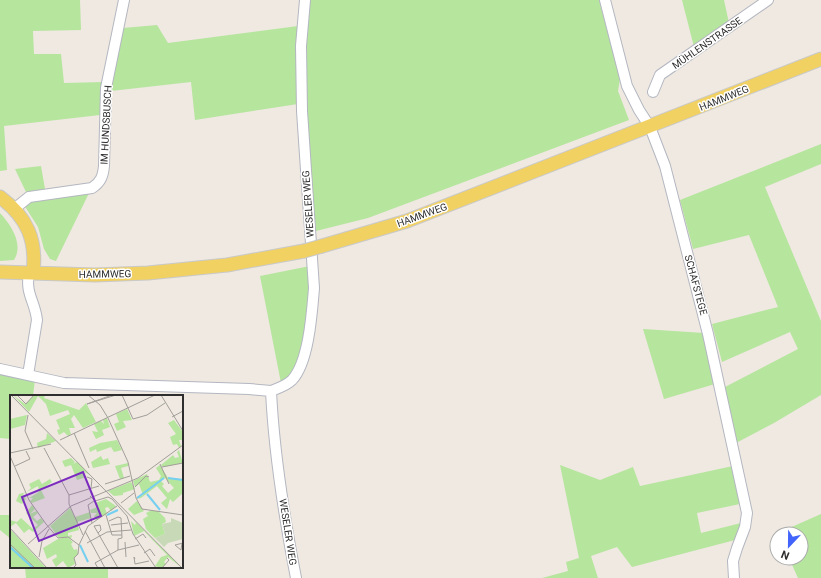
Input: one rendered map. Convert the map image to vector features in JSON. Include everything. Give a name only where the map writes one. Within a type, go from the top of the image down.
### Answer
[{"type":"main road","name":"HAMMWEG","points":[[0,272],[95,275],[148,273],[228,265],[304,251],[407,221],[821,59]]},
{"type":"main road","points":[[0,197],[16,212],[24,232],[29,273]]},
{"type":"street","name":"IM HUNDSBUSCH","points":[[16,212],[29,197],[92,188],[99,183],[103,176],[106,88],[124,0]]},
{"type":"street","name":"WESELER WEG","points":[[296,578],[286,526],[272,420],[271,391],[283,387],[292,380],[298,371],[304,356],[308,338],[314,288],[302,111],[301,46],[305,0]]},
{"type":"street","name":"SCHAFSTEGE","points":[[605,0],[627,86],[639,110],[643,129],[665,166],[708,334],[747,513],[745,527],[733,561],[734,578]]},
{"type":"street","name":"MÜHLENSTRASSE","points":[[653,92],[660,75],[768,0]]},
{"type":"street","points":[[28,375],[38,320],[37,313],[28,292],[27,282],[29,273]]},
{"type":"street","points":[[0,369],[64,382],[249,388],[271,391]]},
{"type":"green space","points":[[0,0],[80,0],[81,30],[33,31],[34,54],[61,54],[64,83],[104,82],[100,115],[4,126],[7,170],[0,171]]},
{"type":"green space","points":[[309,0],[599,0],[620,79],[618,91],[629,120],[368,218],[316,231],[305,114],[304,47]]},
{"type":"green space","points":[[682,0],[724,0],[729,23],[694,47]]},
{"type":"green space","points":[[157,25],[168,43],[298,26],[298,104],[195,120],[191,82],[111,91],[123,28]]},
{"type":"green space","points":[[821,144],[821,164],[765,187],[821,321],[821,395],[774,423],[736,443],[725,387],[798,349],[790,332],[722,362],[712,324],[778,307],[749,235],[693,249],[680,200]]},
{"type":"green space","points":[[41,166],[45,189],[26,192],[15,169]]},
{"type":"green space","points":[[90,191],[56,261],[50,259],[44,249],[38,227],[24,205],[32,201]]},
{"type":"green space","points":[[0,213],[12,229],[17,241],[18,248],[14,260],[0,261]]},
{"type":"green space","points":[[310,266],[309,315],[296,370],[281,383],[260,276]]},
{"type":"green space","points":[[643,329],[704,333],[715,384],[664,399]]},
{"type":"green space","points":[[0,373],[35,379],[33,395],[10,395],[10,439],[0,438]]},
{"type":"green space","points":[[560,465],[600,480],[633,467],[640,486],[733,466],[740,504],[697,513],[701,533],[741,523],[735,540],[632,567],[617,547],[591,556],[598,578],[542,578],[568,571],[566,562],[579,558]]},
{"type":"green space","points":[[821,514],[821,578],[798,578],[793,566],[809,566],[809,526],[794,526]]},
{"type":"green space","points":[[0,515],[10,515],[10,538],[0,530]]},
{"type":"green space","points":[[25,568],[108,568],[108,578],[26,578]]}]
